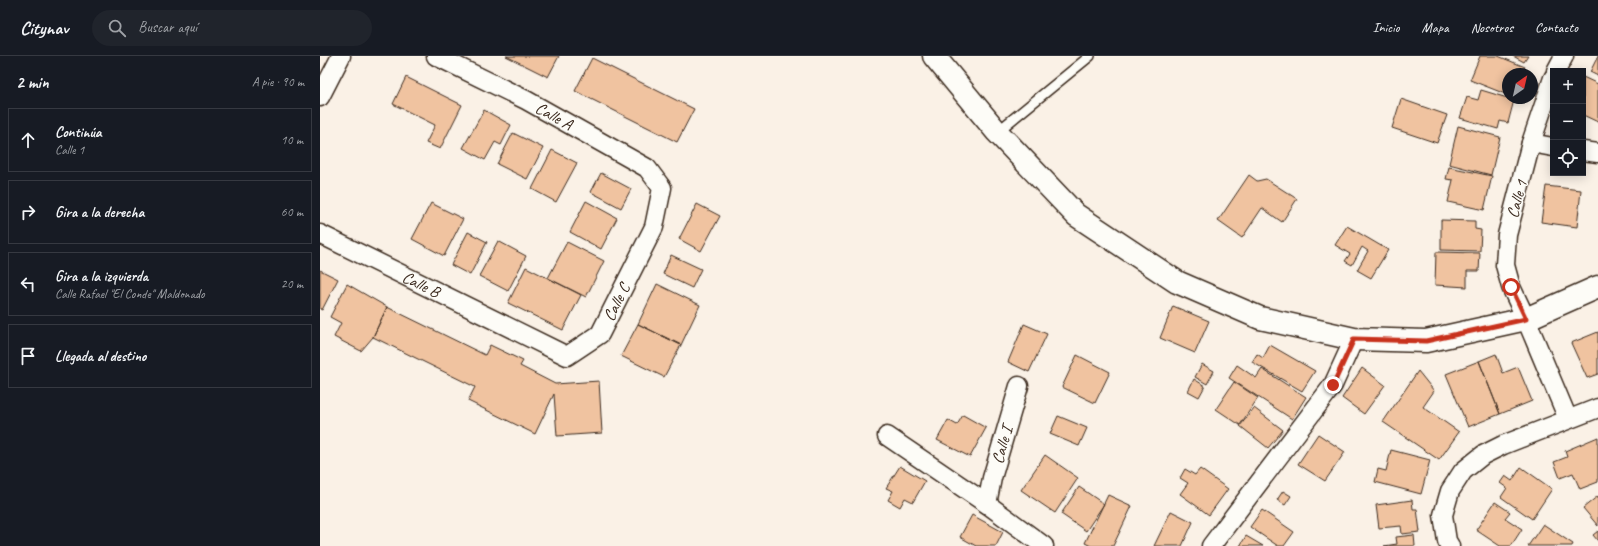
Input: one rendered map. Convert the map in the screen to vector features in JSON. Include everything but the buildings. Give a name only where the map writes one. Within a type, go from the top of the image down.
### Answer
[{"type":"street","points":[[320,97],[342,56]]},
{"type":"street","name":"Calle A","points":[[436,56],[526,100],[648,168],[662,188]]},
{"type":"street","points":[[934,56],[997,132],[1076,215],[1177,282],[1260,318],[1354,339],[1426,341],[1526,319],[1598,287]]},
{"type":"street","points":[[1558,68],[1564,56]]},
{"type":"street","name":"Calle 1","points":[[1550,87],[1531,143],[1507,235],[1506,265],[1511,287],[1568,419]]},
{"type":"street","points":[[1531,143],[1550,146]]},
{"type":"street","points":[[1586,151],[1598,153]]},
{"type":"street","name":"Calle C","points":[[522,334],[567,356],[600,334],[654,227],[662,188]]},
{"type":"street","name":"Calle B","points":[[320,234],[522,334]]},
{"type":"street","points":[[1211,546],[1333,385],[1354,339]]},
{"type":"street","name":"Calle I","points":[[987,504],[992,478],[1019,386]]},
{"type":"street","points":[[1450,546],[1447,541],[1443,515],[1450,491],[1462,471],[1483,455],[1496,448],[1598,408]]},
{"type":"street","points":[[887,436],[987,504],[1044,546]]},
{"type":"lane","points":[[997,132],[1090,56]]},
{"type":"route","points":[[1333,385],[1354,339],[1426,341],[1526,319],[1511,287]]}]
